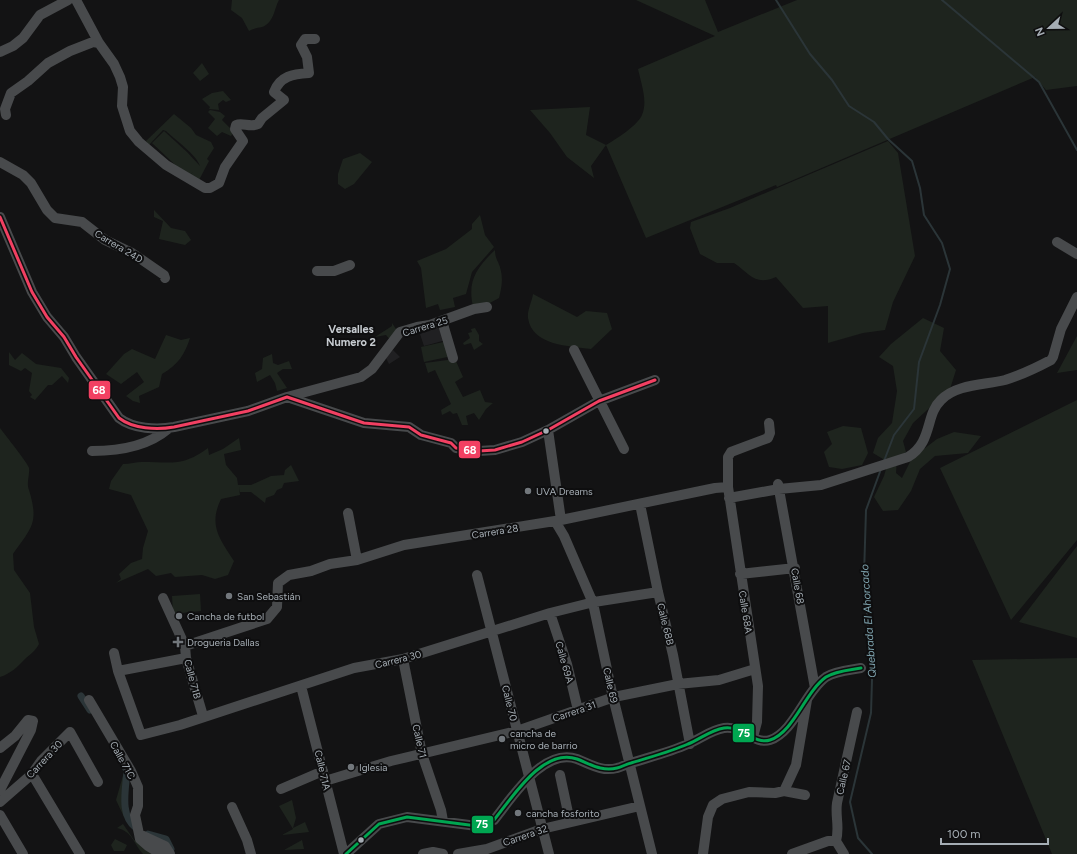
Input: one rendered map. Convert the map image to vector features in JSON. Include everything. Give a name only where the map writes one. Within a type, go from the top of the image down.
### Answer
[{"type":"street","points":[[0,52],[13,46],[23,38],[40,15],[68,0]]},
{"type":"street","points":[[76,0],[99,43],[117,70],[123,87],[122,106],[130,131],[139,142],[166,165],[205,188],[210,188],[219,183],[225,167],[243,141],[235,129],[236,125],[240,123],[252,126],[258,124],[262,118],[284,100],[274,92],[277,83],[285,78],[298,74],[309,73],[307,57],[301,45],[305,39],[315,39]]},
{"type":"street","points":[[6,115],[5,109],[11,93],[28,81],[48,63],[70,51],[92,42],[99,43]]},
{"type":"street","name":"Carrera 24D","points":[[0,162],[23,175],[31,183],[47,210],[54,218],[82,222],[105,240],[146,262],[164,274],[165,278]]},
{"type":"street","points":[[0,217],[32,292],[47,317],[64,337],[105,400],[124,422],[135,426],[169,428]]},
{"type":"street","points":[[1057,242],[1077,254]]},
{"type":"street","points":[[317,271],[334,271],[350,264]]},
{"type":"street","points":[[728,492],[779,486],[822,485],[879,468],[915,453],[928,431],[936,406],[948,394],[959,389],[1005,380],[1026,373],[1051,360],[1061,329],[1077,297]]},
{"type":"street","name":"Carrera 25","points":[[169,428],[248,411],[287,397],[361,377],[372,370],[400,332],[442,321],[474,309],[487,307]]},
{"type":"street","points":[[442,321],[454,358]]},
{"type":"street","points":[[574,350],[624,449]]},
{"type":"street","points":[[287,397],[364,424],[409,427],[421,434],[451,443],[456,448],[479,451],[512,446],[548,430],[599,401],[655,380]]},
{"type":"street","name":"Calle 68A","points":[[753,737],[758,703],[755,669],[728,492],[728,456],[731,452],[768,438],[770,433],[769,423]]},
{"type":"street","points":[[92,451],[111,451],[132,446],[148,441],[169,428]]},
{"type":"street","name":"Calle 69","points":[[548,430],[558,521],[593,602],[614,697],[652,854]]},
{"type":"street","name":"Calle 68","points":[[779,486],[795,568],[815,688]]},
{"type":"street","name":"Carrera 28","points":[[185,646],[267,618],[277,607],[278,583],[290,575],[311,571],[330,564],[357,560],[404,545],[558,521],[715,488],[728,492]]},
{"type":"street","name":"Calle 68B","points":[[640,504],[658,592],[673,655],[690,744]]},
{"type":"street","points":[[348,513],[357,560]]},
{"type":"street","points":[[740,574],[795,568]]},
{"type":"street","name":"Calle 70","points":[[476,575],[530,776],[549,854]]},
{"type":"street","name":"Carrera 30","points":[[118,671],[141,735],[180,725],[203,716],[354,668],[403,659],[550,613],[593,602],[658,592]]},
{"type":"street","name":"Calle 71B","points":[[163,598],[185,646],[186,658],[203,716]]},
{"type":"street","name":"Calle 69A","points":[[550,613],[567,664],[578,710]]},
{"type":"street","points":[[114,653],[118,671],[186,658]]},
{"type":"street","name":"Calle 71","points":[[403,659],[422,754],[441,810],[443,821]]},
{"type":"street","points":[[345,854],[382,822],[407,817],[477,826],[490,822],[509,802],[530,776],[546,764],[562,758],[571,758],[600,769],[609,770],[690,744],[712,732],[724,728],[739,729],[753,737],[768,740],[776,736],[786,727],[815,688],[826,677],[861,668]]},
{"type":"street","name":"Carrera 31","points":[[281,789],[324,776],[517,731],[614,697],[678,684],[719,680],[755,669]]},
{"type":"street","name":"Calle 71A","points":[[301,686],[345,854]]},
{"type":"street","points":[[784,791],[796,765],[807,699]]},
{"type":"street","name":"Calle 71C","points":[[89,700],[131,771],[138,787],[138,806],[135,815],[139,834]]},
{"type":"street","name":"Calle 67","points":[[836,841],[839,830],[836,813],[837,803],[858,712]]},
{"type":"street","points":[[0,748],[15,736],[28,720],[33,721],[31,730],[0,790]]},
{"type":"street","name":"Carrera 30","points":[[0,802],[32,774],[42,761],[70,732],[98,782]]},
{"type":"street","points":[[32,774],[80,854]]},
{"type":"street","points":[[560,775],[570,822]]},
{"type":"street","points":[[703,854],[708,817],[714,805],[722,799],[749,792],[775,793],[784,791],[805,795]]},
{"type":"street","name":"Carrera 32","points":[[458,854],[487,849],[542,829],[640,806]]},
{"type":"street","points":[[232,807],[247,840],[251,854]]},
{"type":"street","points":[[0,815],[22,854]]},
{"type":"street","points":[[139,834],[140,839],[161,854]]},
{"type":"street","points":[[139,834],[165,846],[170,854]]},
{"type":"street","points":[[792,854],[828,841],[836,841],[844,854]]},
{"type":"street","points":[[424,854],[433,852],[443,854]]},
{"type":"shaded area","points":[[232,0],[279,0],[269,22],[262,27],[249,31],[242,18],[231,10]]},
{"type":"shaded area","points":[[636,0],[705,0],[718,32],[797,0],[1077,0],[1077,86],[1046,90],[1035,77],[777,187],[776,185],[646,238],[606,145],[631,128],[642,115],[644,110],[644,98],[638,69],[715,36]]},
{"type":"shaded area","points":[[202,63],[209,74],[200,81],[193,73]]},
{"type":"shaded area","points":[[223,91],[231,100],[226,102],[223,100],[218,104],[219,110],[209,109],[210,107],[202,99],[212,93]]},
{"type":"shaded area","points":[[590,107],[586,135],[606,145],[591,166],[594,178],[567,157],[550,133],[530,110]]},
{"type":"shaded area","points":[[210,110],[220,112],[225,116],[222,120],[234,132],[231,136],[222,132],[217,136],[208,128],[215,119],[208,112]]},
{"type":"shaded area","points":[[174,114],[191,128],[196,135],[211,142],[214,148],[207,159],[209,161],[198,182],[189,177],[193,172],[188,177],[152,143],[164,131],[200,166],[198,161],[190,152],[166,131],[163,130],[149,145],[146,141]]},
{"type":"shaded area","points":[[888,141],[898,153],[915,256],[893,302],[885,330],[863,333],[828,343],[828,306],[803,308],[776,277],[763,280],[753,278],[734,263],[717,263],[700,254],[690,228],[691,222],[730,208]]},
{"type":"shaded area","points":[[360,153],[372,162],[354,184],[345,189],[338,184],[338,174],[343,159]]},
{"type":"shaded area","points":[[154,210],[171,228],[185,231],[191,240],[185,245],[159,239],[163,221],[154,217]]},
{"type":"shaded area","points":[[480,215],[485,235],[494,247],[472,272],[466,294],[453,298],[455,307],[440,310],[438,304],[426,308],[421,268],[417,261],[446,249],[472,229],[472,224]]},
{"type":"shaded area","points":[[495,250],[502,276],[502,285],[499,298],[488,304],[473,306],[471,289],[475,275],[483,262]]},
{"type":"shaded area","points":[[533,294],[577,317],[586,311],[607,313],[612,329],[591,349],[553,343],[537,334],[531,327],[528,312]]},
{"type":"shaded area","points":[[923,318],[944,328],[940,351],[956,370],[950,389],[913,423],[903,441],[906,452],[897,458],[896,473],[902,478],[912,458],[937,439],[954,432],[981,436],[968,453],[935,456],[920,469],[911,491],[898,510],[883,511],[874,497],[884,476],[888,462],[873,453],[878,438],[892,423],[897,391],[893,366],[879,357],[891,344]]},
{"type":"shaded area","points":[[392,323],[398,332],[391,341],[386,335],[375,337],[392,326]]},
{"type":"shaded area","points":[[442,326],[446,340],[424,346],[420,334]]},
{"type":"shaded area","points":[[475,328],[479,335],[479,341],[483,344],[474,350],[471,343],[464,345],[463,343],[470,338],[468,333],[472,332],[471,329]]},
{"type":"shaded area","points":[[166,335],[181,340],[190,338],[186,349],[177,363],[162,374],[159,387],[139,396],[140,403],[133,401],[126,396],[144,382],[137,372],[121,384],[106,374],[124,354],[132,349],[155,359]]},
{"type":"shaded area","points":[[1077,336],[1077,370],[1057,373]]},
{"type":"shaded area","points":[[448,341],[452,356],[424,362],[421,347]]},
{"type":"shaded area","points":[[393,350],[400,357],[389,364],[385,356]]},
{"type":"shaded area","points":[[9,352],[15,360],[22,353],[36,364],[61,368],[69,378],[68,383],[62,376],[52,385],[48,385],[35,400],[30,397],[32,395],[29,391],[32,373],[25,368],[21,371],[9,365]]},
{"type":"shaded area","points":[[272,354],[273,363],[278,365],[289,361],[292,369],[283,369],[277,373],[287,388],[277,391],[275,383],[270,375],[257,382],[255,373],[262,369],[263,358]]},
{"type":"shaded area","points":[[455,359],[463,377],[455,382],[463,397],[480,390],[485,402],[493,403],[486,409],[479,420],[474,413],[466,416],[468,425],[462,425],[457,413],[453,414],[450,411],[442,415],[441,410],[451,404],[435,370],[428,373],[425,363]]},
{"type":"shaded area","points":[[1077,400],[1077,540],[1011,620],[940,468]]},
{"type":"shaded area","points":[[843,426],[861,428],[868,453],[862,465],[842,469],[829,467],[824,452],[832,444],[827,432]]},
{"type":"shaded area","points":[[0,428],[29,468],[28,487],[33,510],[32,524],[29,531],[13,554],[14,570],[30,593],[34,627],[39,644],[33,652],[14,669],[8,674],[0,677]]},
{"type":"shaded area","points":[[239,438],[241,450],[224,454],[226,465],[237,478],[238,485],[251,485],[271,476],[284,475],[285,470],[291,465],[299,481],[284,483],[282,488],[277,490],[274,495],[266,498],[265,503],[251,492],[240,492],[239,487],[240,495],[221,499],[217,509],[216,525],[220,539],[234,561],[228,575],[215,579],[202,575],[175,577],[171,573],[156,576],[148,569],[116,583],[121,579],[119,574],[131,563],[142,559],[143,548],[148,531],[131,495],[109,489],[111,481],[123,464],[142,462],[169,463],[184,461],[208,448],[209,455],[223,449]]},
{"type":"shaded area","points":[[1077,546],[1077,638],[1019,622]]},
{"type":"shaded area","points":[[200,594],[201,611],[173,614],[172,596]]},
{"type":"shaded area","points":[[1077,658],[1077,854],[1052,854],[972,660]]},
{"type":"shaded area","points":[[124,772],[124,817],[116,800]]},
{"type":"shaded area","points":[[292,800],[296,818],[293,828],[305,822],[309,832],[282,835],[293,829],[279,806]]},
{"type":"shaded area","points":[[123,824],[134,840],[155,851],[150,854],[143,854],[126,832],[117,828]]},
{"type":"shaded area","points":[[115,839],[127,845],[124,851],[114,851],[111,845]]},
{"type":"shaded area","points":[[302,840],[304,849],[284,850]]},
{"type":"waterway","name":"Quebrada El Ahorcado","points":[[776,0],[810,54],[832,80],[849,106],[874,122],[888,139],[912,161],[920,188],[924,215],[942,243],[950,269],[940,305],[919,362],[914,409],[894,435],[884,461]]},
{"type":"waterway","points":[[942,0],[1039,82],[1077,150]]},
{"type":"waterway","name":"Quebrada El Ahorcado","points":[[872,854],[858,838],[850,802],[871,713],[872,680],[864,575],[866,510],[881,469]]},
{"type":"waterway","points":[[81,696],[90,710]]},
{"type":"waterway","points":[[125,767],[127,770],[125,809],[131,823],[136,828]]},
{"type":"waterway","points":[[148,834],[166,839],[171,849]]},
{"type":"transit line","name":"68","points":[[0,217],[32,292],[47,317],[64,337],[76,357],[119,418],[125,422],[145,428],[174,427],[248,411],[287,397],[364,423],[409,427],[421,435],[451,443],[456,448],[479,451],[495,450],[522,442],[548,430],[599,401],[655,380]]},
{"type":"transit line","name":"75","points":[[346,854],[379,824],[407,817],[477,826],[494,820],[519,788],[541,767],[552,760],[564,757],[577,759],[601,768],[612,769],[674,750],[724,728],[736,729],[758,740],[770,740],[778,736],[786,729],[812,692],[826,677],[838,672],[861,668]]},
{"type":"place","name":"UVA Dreams","points":[[528,491]]},
{"type":"place","name":"San Sebastián","points":[[229,596]]},
{"type":"place","name":"Cancha de futbol","points":[[179,616]]},
{"type":"place","name":"Drogueria Dallas","points":[[178,642]]},
{"type":"place","name":"cancha de micro de barrio","points":[[502,739]]},
{"type":"place","name":"Iglesia","points":[[351,767]]},
{"type":"place","name":"cancha fosforito","points":[[518,813]]},
{"type":"district","name":"Versalles Numero 2","points":[[351,335]]}]
